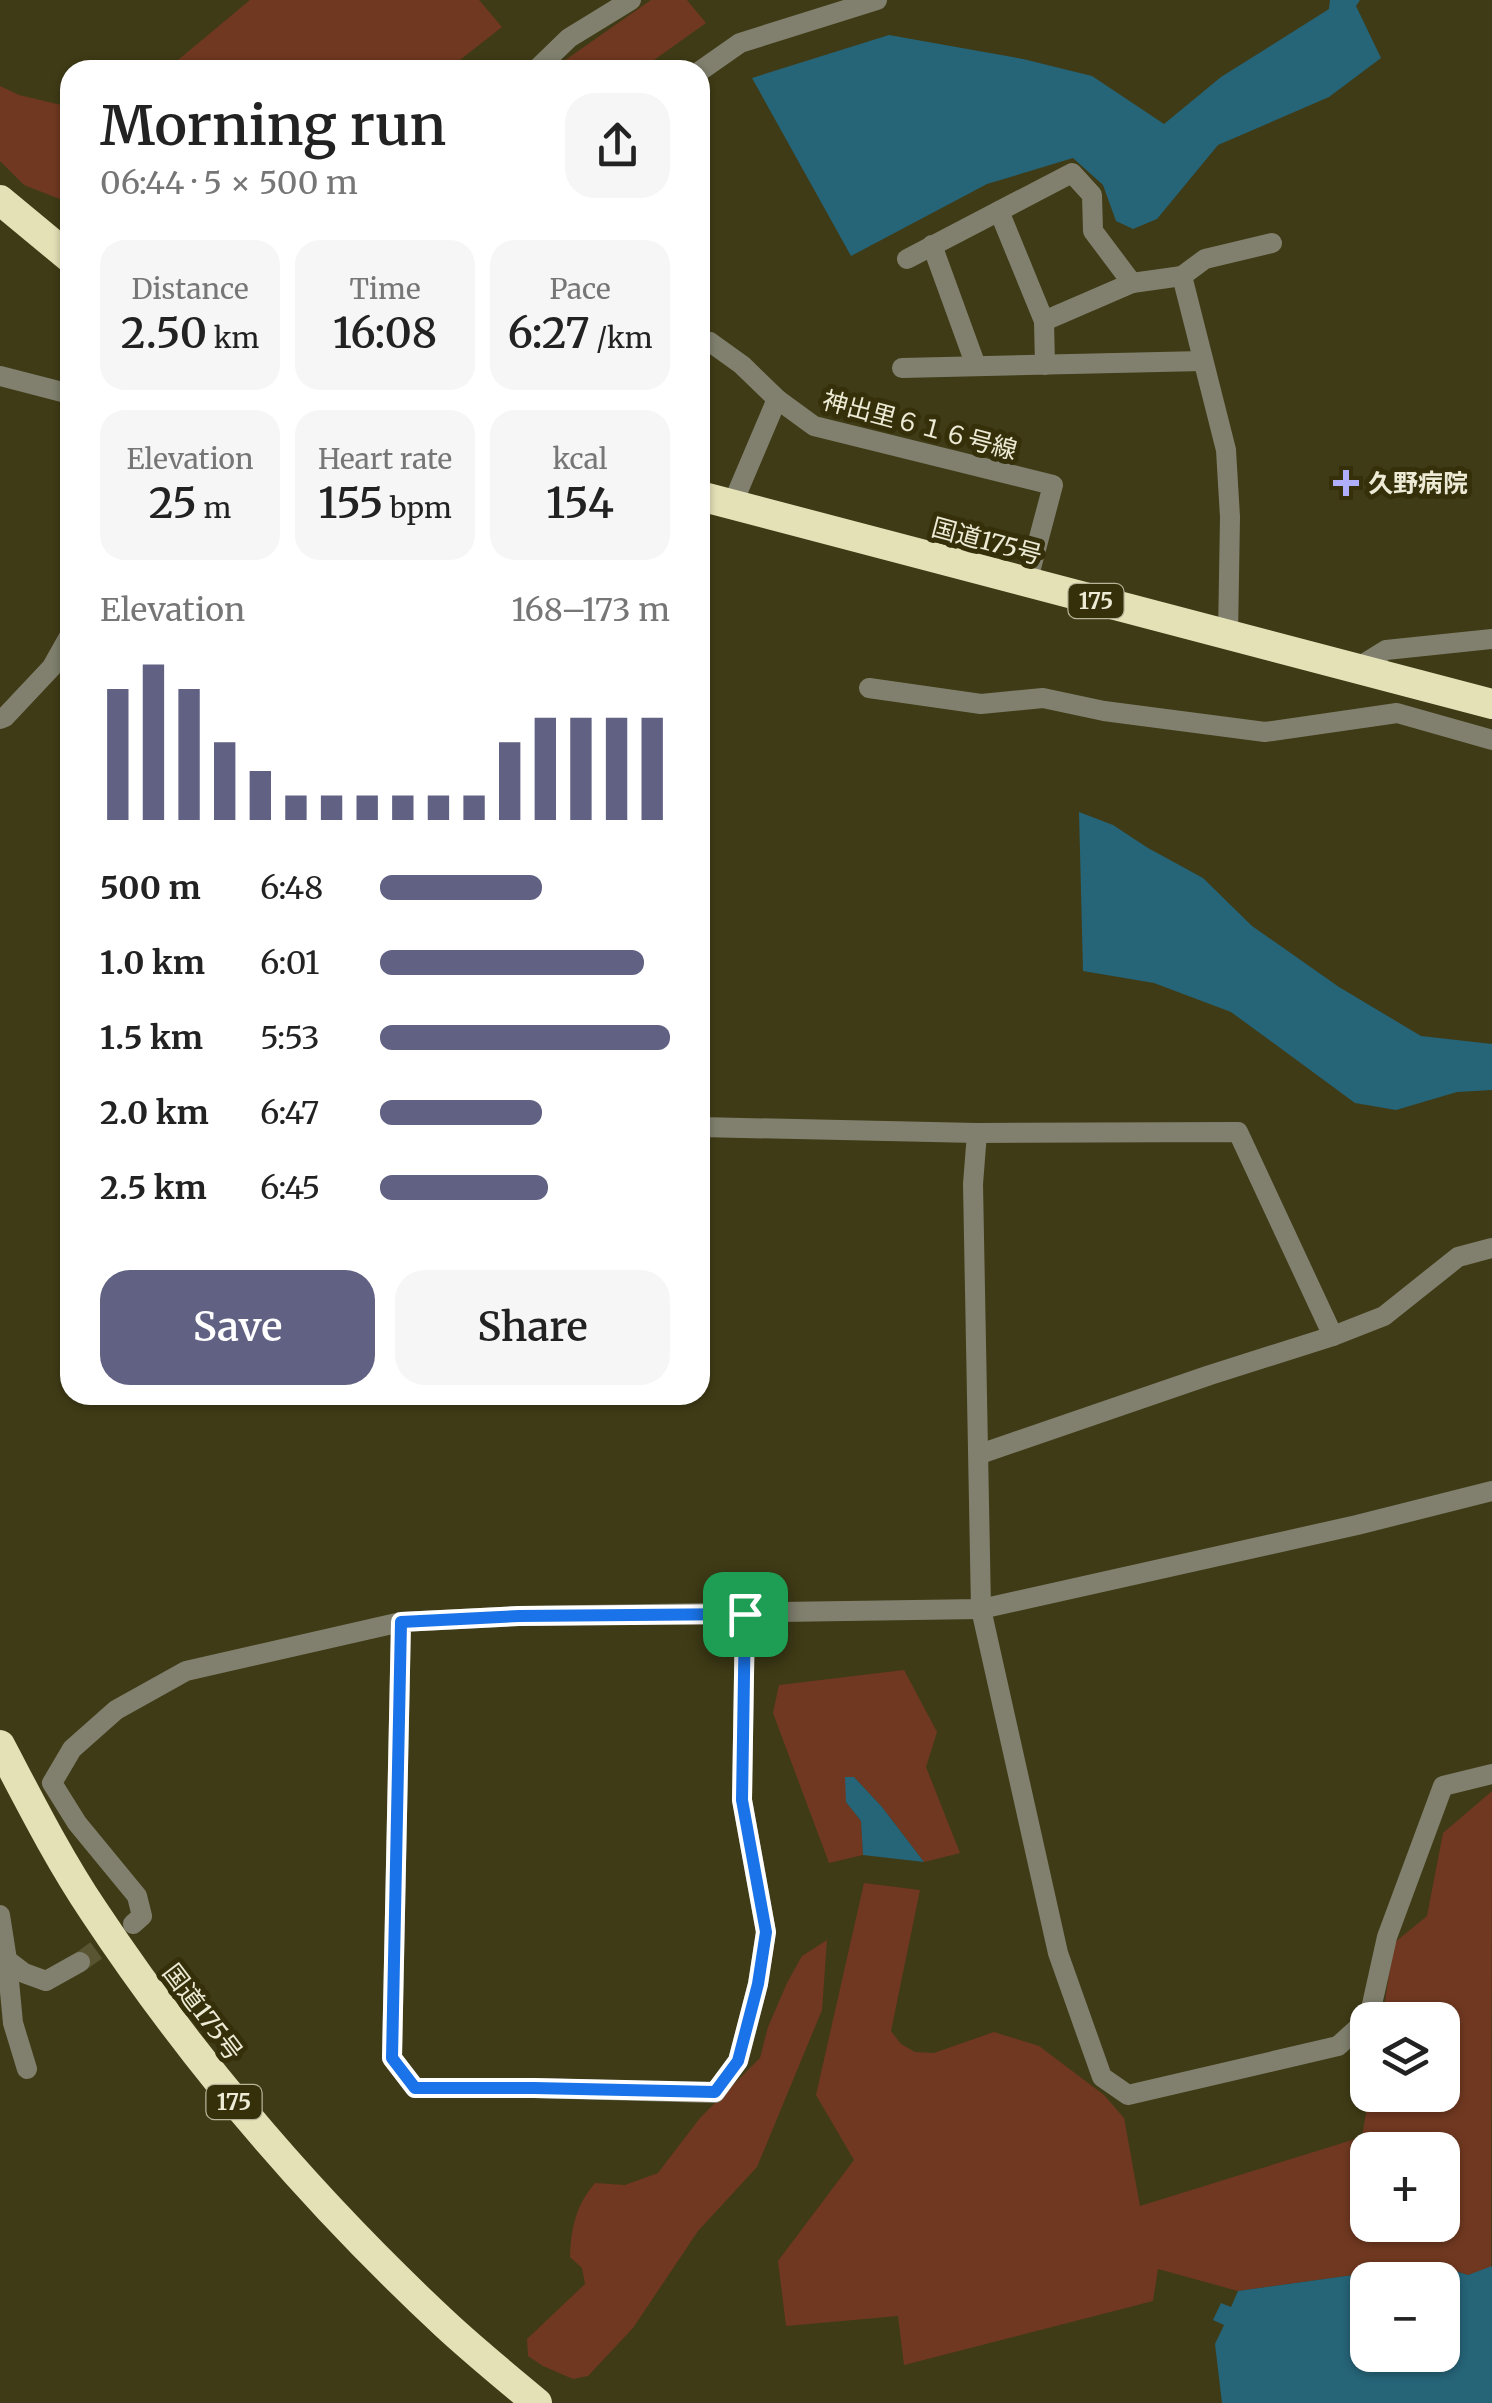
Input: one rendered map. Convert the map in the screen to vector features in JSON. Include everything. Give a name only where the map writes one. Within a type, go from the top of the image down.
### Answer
[{"type":"highway","points":[[0,200],[60,250]]},
{"type":"highway","name":"国道175号","points":[[710,498],[1492,704]]},
{"type":"highway","name":"国道175号","points":[[0,1745],[39,1788],[90,1906],[229,2096],[355,2236],[446,2325],[536,2403]]},
{"type":"street","points":[[546,60],[569,38],[631,0]]},
{"type":"street","points":[[710,64],[740,43],[877,0]]},
{"type":"street","points":[[906,259],[1072,172],[1092,195],[1093,231],[1132,283]]},
{"type":"street","points":[[998,211],[1044,321],[1044,365]]},
{"type":"street","points":[[1044,321],[1132,283],[1182,276],[1206,258],[1272,243]]},
{"type":"street","points":[[932,246],[976,366]]},
{"type":"street","points":[[1182,276],[1226,450],[1230,517],[1228,636]]},
{"type":"street","name":"神出里６１６号線","points":[[710,342],[814,426],[1053,486],[1027,583]]},
{"type":"street","points":[[902,368],[1204,361]]},
{"type":"street","points":[[0,376],[60,391]]},
{"type":"street","points":[[732,504],[776,399]]},
{"type":"street","points":[[1357,668],[1386,650],[1492,639]]},
{"type":"street","points":[[0,719],[52,668],[60,653]]},
{"type":"street","points":[[870,688],[981,704],[1043,698],[1104,711],[1264,732],[1397,713],[1492,740]]},
{"type":"street","points":[[710,1127],[977,1133],[1238,1132],[1332,1336]]},
{"type":"street","points":[[977,1133],[973,1184],[982,1609],[1058,1953],[1102,2077],[1128,2095],[1338,2046],[1370,2018],[1387,1937],[1443,1786],[1492,1774]]},
{"type":"street","points":[[980,1454],[1384,1316],[1458,1257],[1492,1248]]},
{"type":"street","points":[[133,1924],[142,1916],[137,1896],[78,1823],[39,1788],[72,1749],[116,1710],[186,1671],[401,1622],[519,1616],[982,1609],[1492,1491]]},
{"type":"street","points":[[401,1622],[392,2058],[415,2088],[715,2092],[738,2061],[758,1984],[766,1932],[742,1800],[745,1614]]},
{"type":"street","points":[[0,1915],[12,2023],[26,2068]]},
{"type":"street","points":[[7,1960],[24,1973],[46,1981],[80,1962]]},
{"type":"shaded area","points":[[250,0],[479,0],[502,27],[460,60],[178,60]]},
{"type":"shaded area","points":[[651,0],[687,0],[706,23],[654,60],[565,60]]},
{"type":"shaded area","points":[[0,86],[60,105],[60,199],[24,185],[0,161]]},
{"type":"shaded area","points":[[904,1670],[937,1732],[926,1767],[960,1853],[924,1862],[854,1777],[846,1802],[861,1821],[863,1855],[829,1863],[773,1713],[779,1685]]},
{"type":"shaded area","points":[[1492,1791],[1491,2267],[1468,2275],[1460,2272],[1460,2262],[1350,2262],[1350,2275],[1238,2291],[1158,2269],[1153,2301],[904,2365],[898,2316],[786,2326],[778,2261],[854,2160],[816,2095],[864,1883],[920,1890],[891,2031],[901,2044],[915,2052],[934,2053],[994,2032],[1039,2046],[1104,2095],[1124,2118],[1140,2206],[1350,2141],[1350,2242],[1460,2242],[1460,2132],[1363,2132],[1366,2112],[1460,2112],[1460,2002],[1385,2002],[1394,1943],[1427,1916],[1443,1833]]},
{"type":"shaded area","points":[[827,1940],[822,2010],[757,2167],[698,2231],[633,2328],[588,2376],[573,2379],[528,2356],[527,2339],[585,2284],[582,2268],[570,2257],[576,2217],[589,2191],[595,2183],[625,2185],[658,2173],[700,2118],[760,2058],[768,2027],[802,1956]]},
{"type":"water","points":[[1330,0],[1360,0],[1356,6],[1381,58],[1329,97],[1218,145],[1157,219],[1133,229],[1116,221],[1103,185],[1073,158],[987,184],[851,256],[752,78],[889,35],[1023,59],[1092,76],[1164,124],[1221,77],[1329,9]]},
{"type":"water","points":[[1079,812],[1113,825],[1203,878],[1252,926],[1339,987],[1421,1036],[1492,1044],[1492,1090],[1457,1092],[1396,1110],[1355,1103],[1231,1012],[1154,983],[1083,971]]},
{"type":"water","points":[[845,1777],[854,1777],[882,1807],[924,1862],[863,1855],[861,1821],[846,1802]]},
{"type":"water","points":[[1492,2266],[1492,2403],[1222,2403],[1215,2344],[1224,2325],[1213,2320],[1221,2303],[1231,2307],[1238,2291],[1350,2275],[1350,2372],[1460,2372],[1460,2272],[1468,2275]]},
{"type":"tunnel","points":[[80,1962],[123,1931]]},
{"type":"place","name":"久野病院","points":[[1346,483]]},
{"type":"route","points":[[745,1614],[742,1800],[766,1932],[758,1984],[738,2061],[715,2092],[415,2088],[392,2058],[401,1622],[519,1616],[745,1614]]}]
